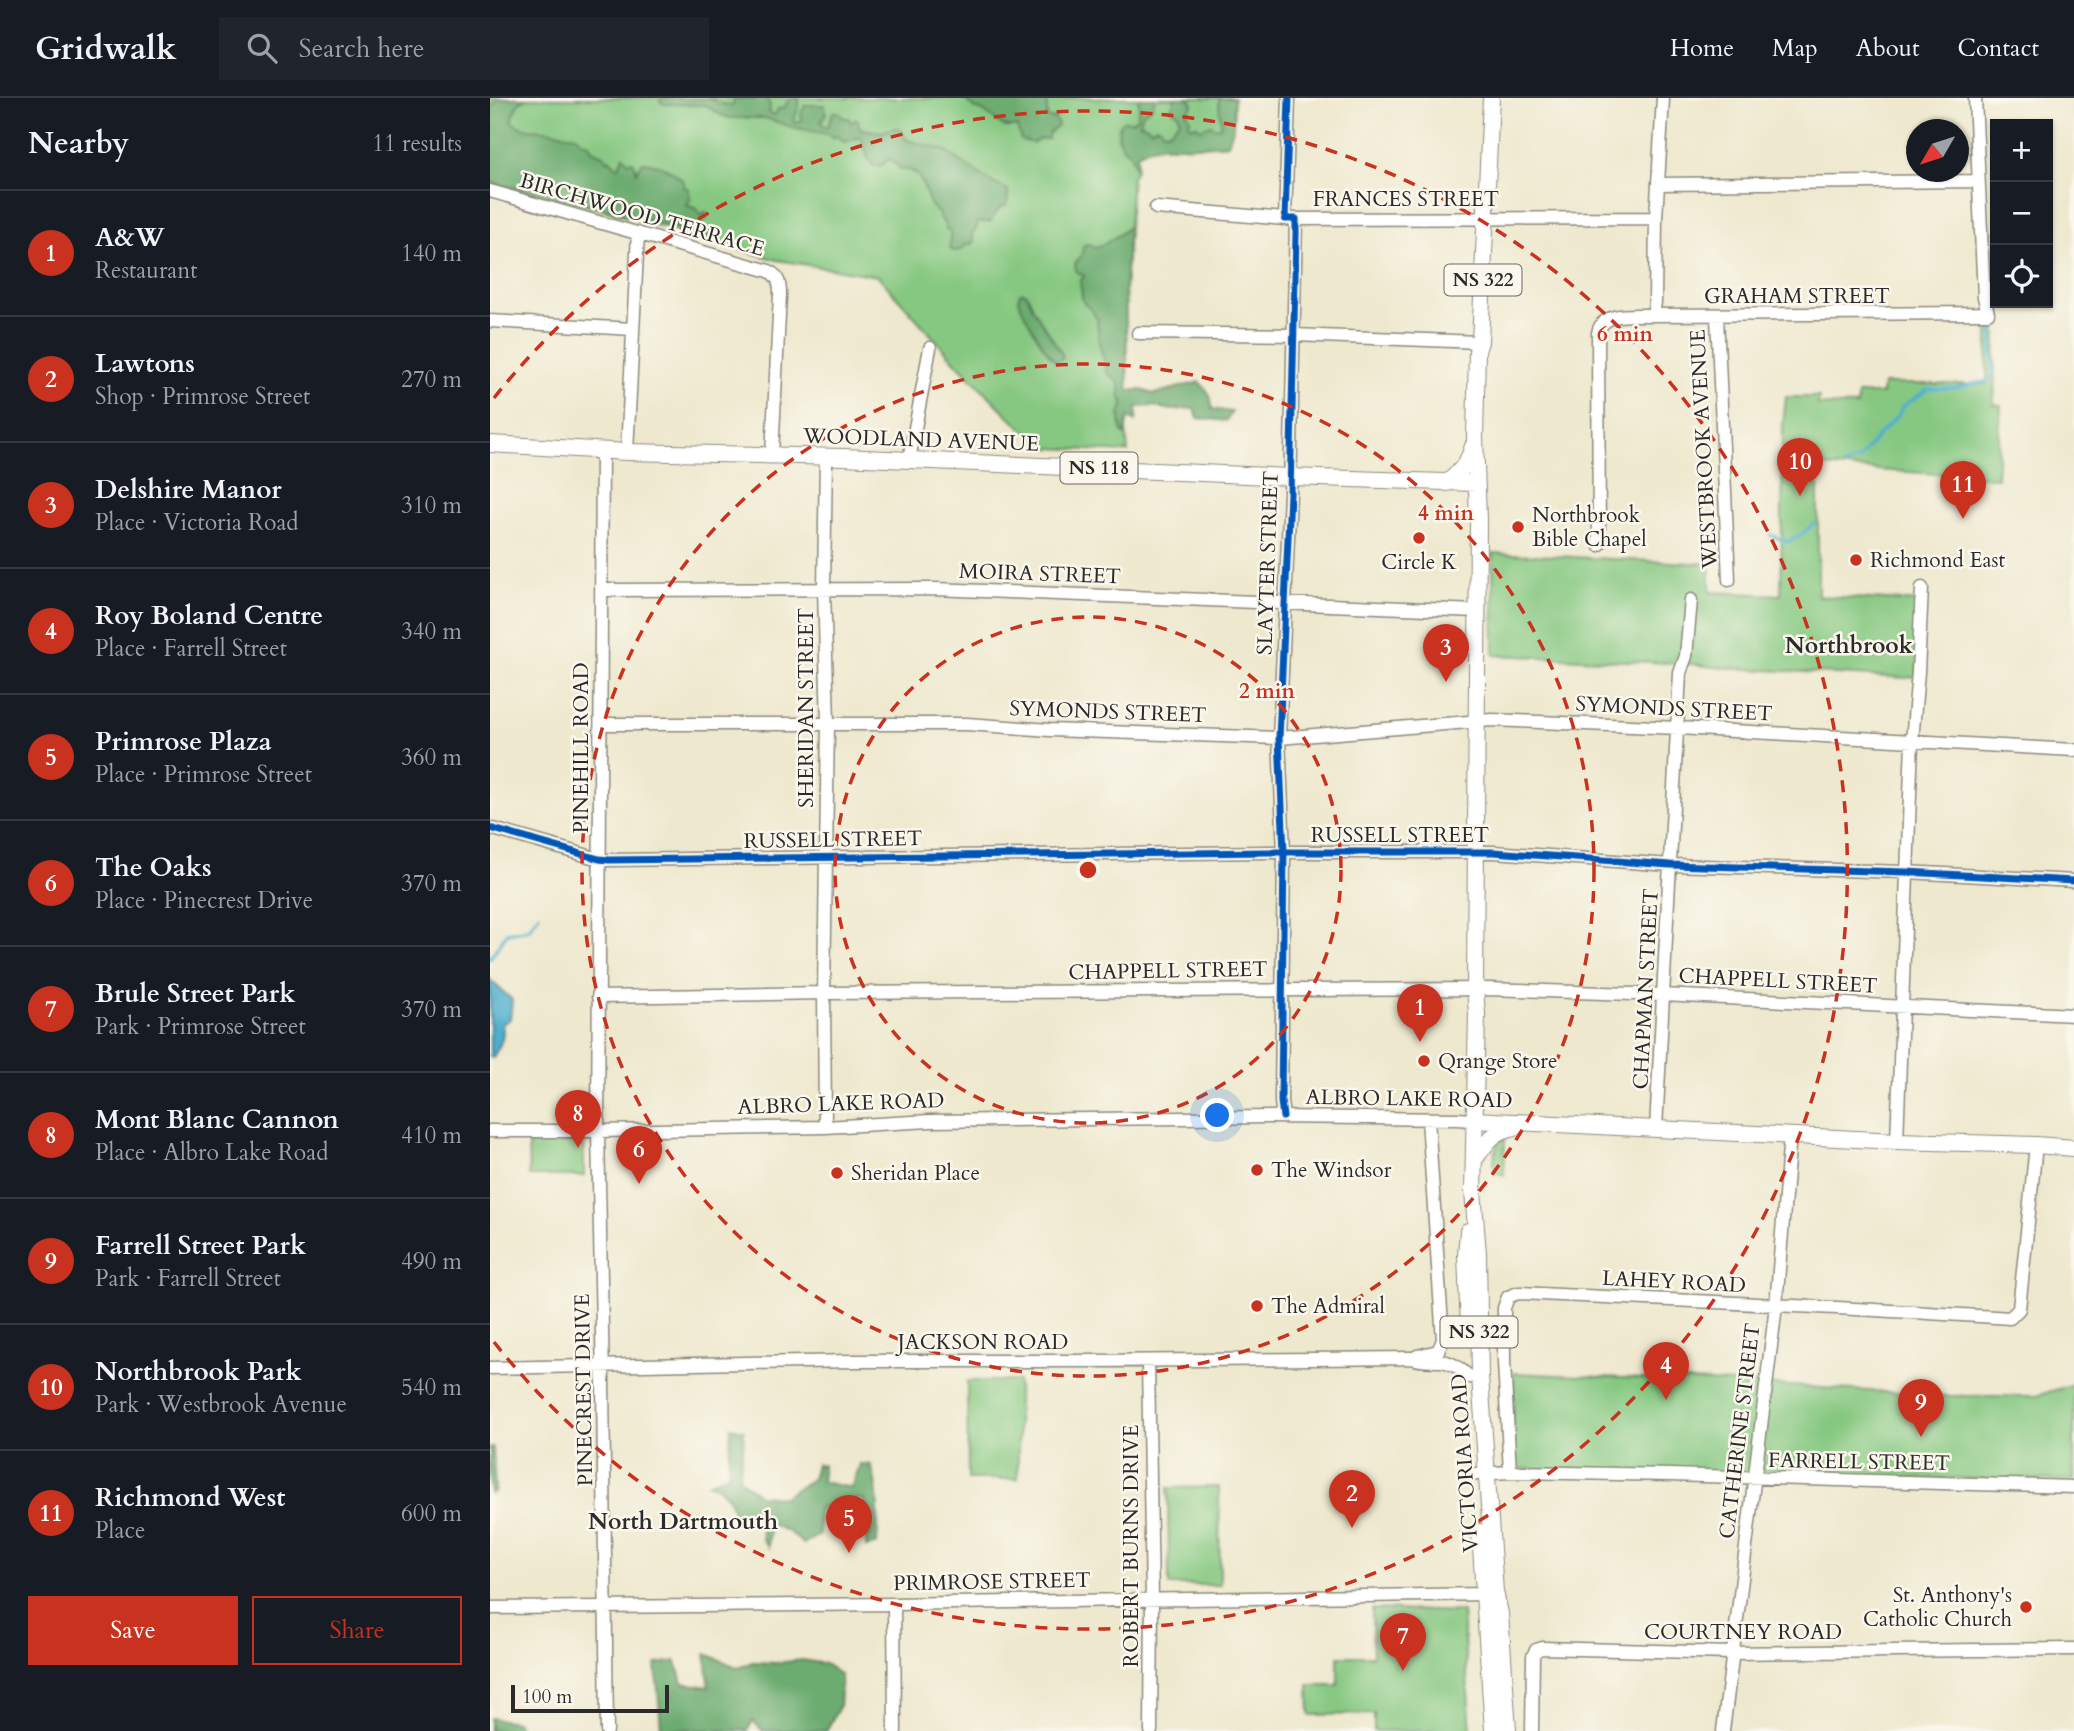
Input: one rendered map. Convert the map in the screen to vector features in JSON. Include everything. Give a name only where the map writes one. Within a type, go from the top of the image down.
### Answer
[{"type":"main road","name":"VICTORIA ROAD","points":[[1481,1473],[1478,1254],[1474,1191],[1477,1014],[1475,437],[1491,98]]},
{"type":"main road","points":[[1447,483],[1470,457],[1475,437]]},
{"type":"main road","name":"WOODLAND AVENUE","points":[[490,444],[627,452],[909,460],[1476,483]]},
{"type":"main road","name":"ALBRO LAKE ROAD","points":[[1475,1120],[1897,1141],[2036,1144],[2074,1148]]},
{"type":"main road","points":[[1475,1159],[1494,1134],[1532,1123]]},
{"type":"main road","name":"VICTORIA ROAD","points":[[1474,1191],[1469,1211],[1466,1255],[1470,1377],[1481,1473],[1489,1593],[1493,1731]]},
{"type":"main road","name":"VICTORIA ROAD","points":[[1489,1593],[1500,1613],[1508,1731]]},
{"type":"street","name":"SLAYTER STREET","points":[[1283,1117],[1281,989],[1284,852],[1279,738],[1293,335],[1289,98]]},
{"type":"street","points":[[1653,315],[1663,98]]},
{"type":"street","points":[[1658,184],[1978,181],[1975,98]]},
{"type":"street","name":"GRAHAM STREET","points":[[1599,545],[1599,325],[1606,319],[1653,315],[1988,313],[1984,297],[1978,181]]},
{"type":"street","name":"BIRCHWOOD TERRACE","points":[[490,191],[769,271],[776,276],[780,282],[772,455]]},
{"type":"street","name":"FRANCES STREET","points":[[1156,208],[1291,219],[1656,218]]},
{"type":"street","points":[[627,452],[638,233]]},
{"type":"street","name":"WESTBROOK AVENUE","points":[[1717,316],[1729,580]]},
{"type":"street","points":[[490,321],[633,329]]},
{"type":"street","points":[[1138,333],[1480,342]]},
{"type":"street","points":[[909,460],[930,348]]},
{"type":"street","name":"PINEHILL ROAD","points":[[598,1131],[603,450]]},
{"type":"street","name":"SHERIDAN STREET","points":[[825,1126],[828,723],[824,588],[826,457]]},
{"type":"street","points":[[1897,1141],[1906,872],[1922,588]]},
{"type":"street","name":"MOIRA STREET","points":[[601,590],[935,589],[1477,611]]},
{"type":"street","name":"CHAPMAN STREET","points":[[1656,1129],[1680,673],[1686,656],[1691,600]]},
{"type":"street","name":"SYMONDS STREET","points":[[601,724],[967,724],[1050,730],[1279,738],[1492,720],[2074,750]]},
{"type":"street","name":"RUSSELL STREET","points":[[490,828],[599,859],[1494,852],[1670,865],[1906,872],[2074,881]]},
{"type":"street","name":"CHAPPELL STREET","points":[[598,997],[1475,989],[1662,995],[2074,1015]]},
{"type":"street","name":"ALBRO LAKE ROAD","points":[[490,1131],[825,1126],[930,1121],[1283,1117],[1475,1120]]},
{"type":"street","name":"VICTORIA ROAD","points":[[1412,1358],[1438,1351],[1443,1340],[1428,1119]]},
{"type":"street","name":"PINECREST DRIVE","points":[[598,1131],[607,1731]]},
{"type":"street","name":"CATHERINE STREET","points":[[1723,1731],[1776,1306],[1790,1135]]},
{"type":"street","name":"LAHEY ROAD","points":[[1510,1472],[1504,1362],[1504,1308],[1508,1297],[1518,1293],[2010,1318],[2018,1309],[2036,1144]]},
{"type":"street","name":"JACKSON ROAD","points":[[490,1368],[852,1360],[1412,1358],[1453,1364],[1470,1377]]},
{"type":"street","name":"ROBERT BURNS DRIVE","points":[[1148,1361],[1151,1731]]},
{"type":"street","name":"FARRELL STREET","points":[[1481,1473],[2074,1487]]},
{"type":"street","name":"PRIMROSE STREET","points":[[490,1608],[1489,1593]]},
{"type":"street","points":[[894,1604],[895,1731]]},
{"type":"street","name":"COURTNEY ROAD","points":[[1532,1731],[1533,1656],[1536,1650],[1542,1648],[1731,1653],[2074,1650]]},
{"type":"green space","points":[[490,98],[1234,98],[1233,128],[1228,144],[1159,146],[1137,154],[1136,170],[1132,177],[1125,289],[1128,452],[1045,448],[960,367],[878,276],[777,260],[594,208],[490,184]]},
{"type":"green space","points":[[499,98],[527,98],[519,104],[512,122],[521,127],[575,135],[617,167],[623,156],[629,162],[633,161],[637,172],[643,162],[670,170],[684,182],[684,187],[689,189],[690,200],[686,205],[697,209],[700,215],[706,212],[707,218],[701,222],[702,230],[710,233],[711,238],[595,205],[490,182],[490,116],[491,109]]},
{"type":"green space","points":[[660,98],[710,98],[732,106],[735,99],[767,98],[769,113],[775,115],[778,109],[784,108],[790,98],[799,98],[793,122],[796,123],[802,120],[801,114],[805,105],[824,105],[826,113],[821,122],[825,127],[828,126],[833,112],[838,112],[844,118],[849,118],[851,123],[858,120],[862,129],[881,132],[896,128],[902,131],[907,140],[944,150],[991,182],[1008,190],[1007,205],[999,208],[990,222],[978,222],[972,233],[974,242],[953,251],[950,248],[950,231],[931,205],[917,175],[901,170],[892,160],[887,160],[881,166],[874,166],[860,137],[844,142],[838,136],[792,127],[765,118],[731,118],[705,105],[664,104]]},
{"type":"green space","points":[[959,98],[1047,98],[1047,117],[1055,118],[1058,126],[1048,134],[1048,139],[1039,139],[1033,143],[1021,140],[1017,127],[1005,127]]},
{"type":"green space","points":[[1138,98],[1155,98],[1152,107],[1143,113],[1140,124],[1151,129],[1161,127],[1162,131],[1166,132],[1180,120],[1178,113],[1171,109],[1175,98],[1189,98],[1193,104],[1187,112],[1189,125],[1201,129],[1211,125],[1216,128],[1221,126],[1219,98],[1234,98],[1233,128],[1228,144],[1154,147],[1137,154],[1136,170],[1130,153],[1118,137],[1119,126],[1123,121],[1137,118]]},
{"type":"green space","points":[[1129,226],[1125,289],[1128,390],[1142,390],[1154,394],[1199,382],[1209,394],[1212,409],[1232,412],[1226,421],[1198,418],[1194,408],[1172,410],[1153,406],[1137,407],[1136,421],[1128,417],[1125,434],[1122,433],[1121,391],[1118,381],[1108,374],[1099,343],[1097,319],[1083,302],[1080,282],[1084,276],[1076,271],[1075,264],[1084,245],[1098,247]]},
{"type":"green space","points":[[1023,292],[1027,294],[1062,354],[1063,358],[1056,362],[1029,323],[1018,299]]},
{"type":"green space","points":[[1991,325],[1996,330],[1994,404],[2001,405],[1997,478],[1818,466],[1818,596],[1920,602],[1917,676],[1906,678],[1494,655],[1493,553],[1710,564],[1710,592],[1781,595],[1783,424],[1786,397],[1819,397],[1818,405],[1857,406],[1857,394],[1882,394],[1883,384],[1987,384],[1988,330]]},
{"type":"green space","points":[[1505,1138],[1504,1175],[1495,1172],[1494,1159],[1500,1139]]},
{"type":"green space","points":[[584,1142],[584,1176],[529,1176],[528,1143]]},
{"type":"green space","points":[[1514,1373],[1947,1396],[2036,1396],[2074,1384],[2074,1480],[1764,1477],[1512,1469]]},
{"type":"green space","points":[[967,1381],[1018,1381],[1018,1479],[968,1479]]},
{"type":"green space","points":[[731,1427],[744,1430],[739,1478],[759,1495],[783,1497],[812,1479],[816,1464],[823,1465],[822,1482],[852,1488],[860,1464],[871,1465],[878,1504],[877,1543],[866,1547],[864,1500],[857,1499],[819,1508],[819,1535],[803,1544],[789,1532],[770,1524],[768,1547],[762,1539],[760,1511],[733,1515],[726,1494],[708,1483],[728,1474]]},
{"type":"green space","points":[[490,1447],[493,1447],[495,1490],[490,1494]]},
{"type":"green space","points":[[1219,1487],[1220,1585],[1169,1585],[1168,1488]]},
{"type":"green space","points":[[1372,1609],[1462,1612],[1471,1731],[1374,1731],[1374,1714],[1310,1715],[1309,1685],[1338,1685],[1338,1656],[1373,1656]]},
{"type":"green space","points":[[706,1654],[739,1668],[752,1662],[803,1660],[825,1664],[841,1675],[839,1707],[826,1731],[763,1731],[753,1721],[747,1731],[661,1729],[656,1664],[676,1661],[682,1683],[709,1687]]},
{"type":"green space","points":[[490,1718],[516,1722],[521,1730],[528,1731],[490,1731]]},
{"type":"water","points":[[490,980],[512,1000],[510,1019],[502,1024],[501,1041],[493,1057],[490,1057]]},
{"type":"waterway","points":[[1844,466],[1858,460],[1899,415],[1902,407],[1928,389],[1955,388],[1988,381],[1993,375],[1992,321]]},
{"type":"waterway","points":[[1770,535],[1788,542],[1814,523]]},
{"type":"waterway","points":[[490,958],[507,933],[529,929],[539,914]]},
{"type":"cycle path","points":[[1283,1117],[1284,852],[1279,738],[1290,494],[1296,235],[1296,219],[1285,219],[1289,98]]},
{"type":"cycle path","points":[[490,828],[609,860],[1494,852],[1670,865],[1906,872],[2074,881]]},
{"type":"place","name":"Northbrook Park","points":[[1800,496]]},
{"type":"place","name":"Richmond West","points":[[1963,519]]},
{"type":"place","name":"Northbrook Bible Chapel","points":[[1518,527]]},
{"type":"place","name":"Circle K","points":[[1419,538]]},
{"type":"place","name":"Richmond East","points":[[1856,560]]},
{"type":"place","name":"Delshire Manor","points":[[1446,682]]},
{"type":"place","name":"A&W","points":[[1420,1042]]},
{"type":"place","name":"Qrange Store","points":[[1424,1061]]},
{"type":"place","name":"Mont Blanc Cannon","points":[[578,1148]]},
{"type":"place","name":"The Windsor","points":[[1257,1170]]},
{"type":"place","name":"Sheridan Place","points":[[837,1173]]},
{"type":"place","name":"The Oaks","points":[[639,1184]]},
{"type":"place","name":"The Admiral","points":[[1257,1306]]},
{"type":"place","name":"Roy Boland Centre","points":[[1666,1400]]},
{"type":"place","name":"Farrell Street Park","points":[[1921,1437]]},
{"type":"place","name":"Lawtons","points":[[1352,1528]]},
{"type":"place","name":"Primrose Plaza","points":[[849,1553]]},
{"type":"place","name":"St. Anthony's Catholic Church","points":[[2026,1607]]},
{"type":"place","name":"Brule Street Park","points":[[1403,1671]]},
{"type":"district","name":"Northbrook","points":[[1849,645]]},
{"type":"district","name":"North Dartmouth","points":[[683,1521]]}]
